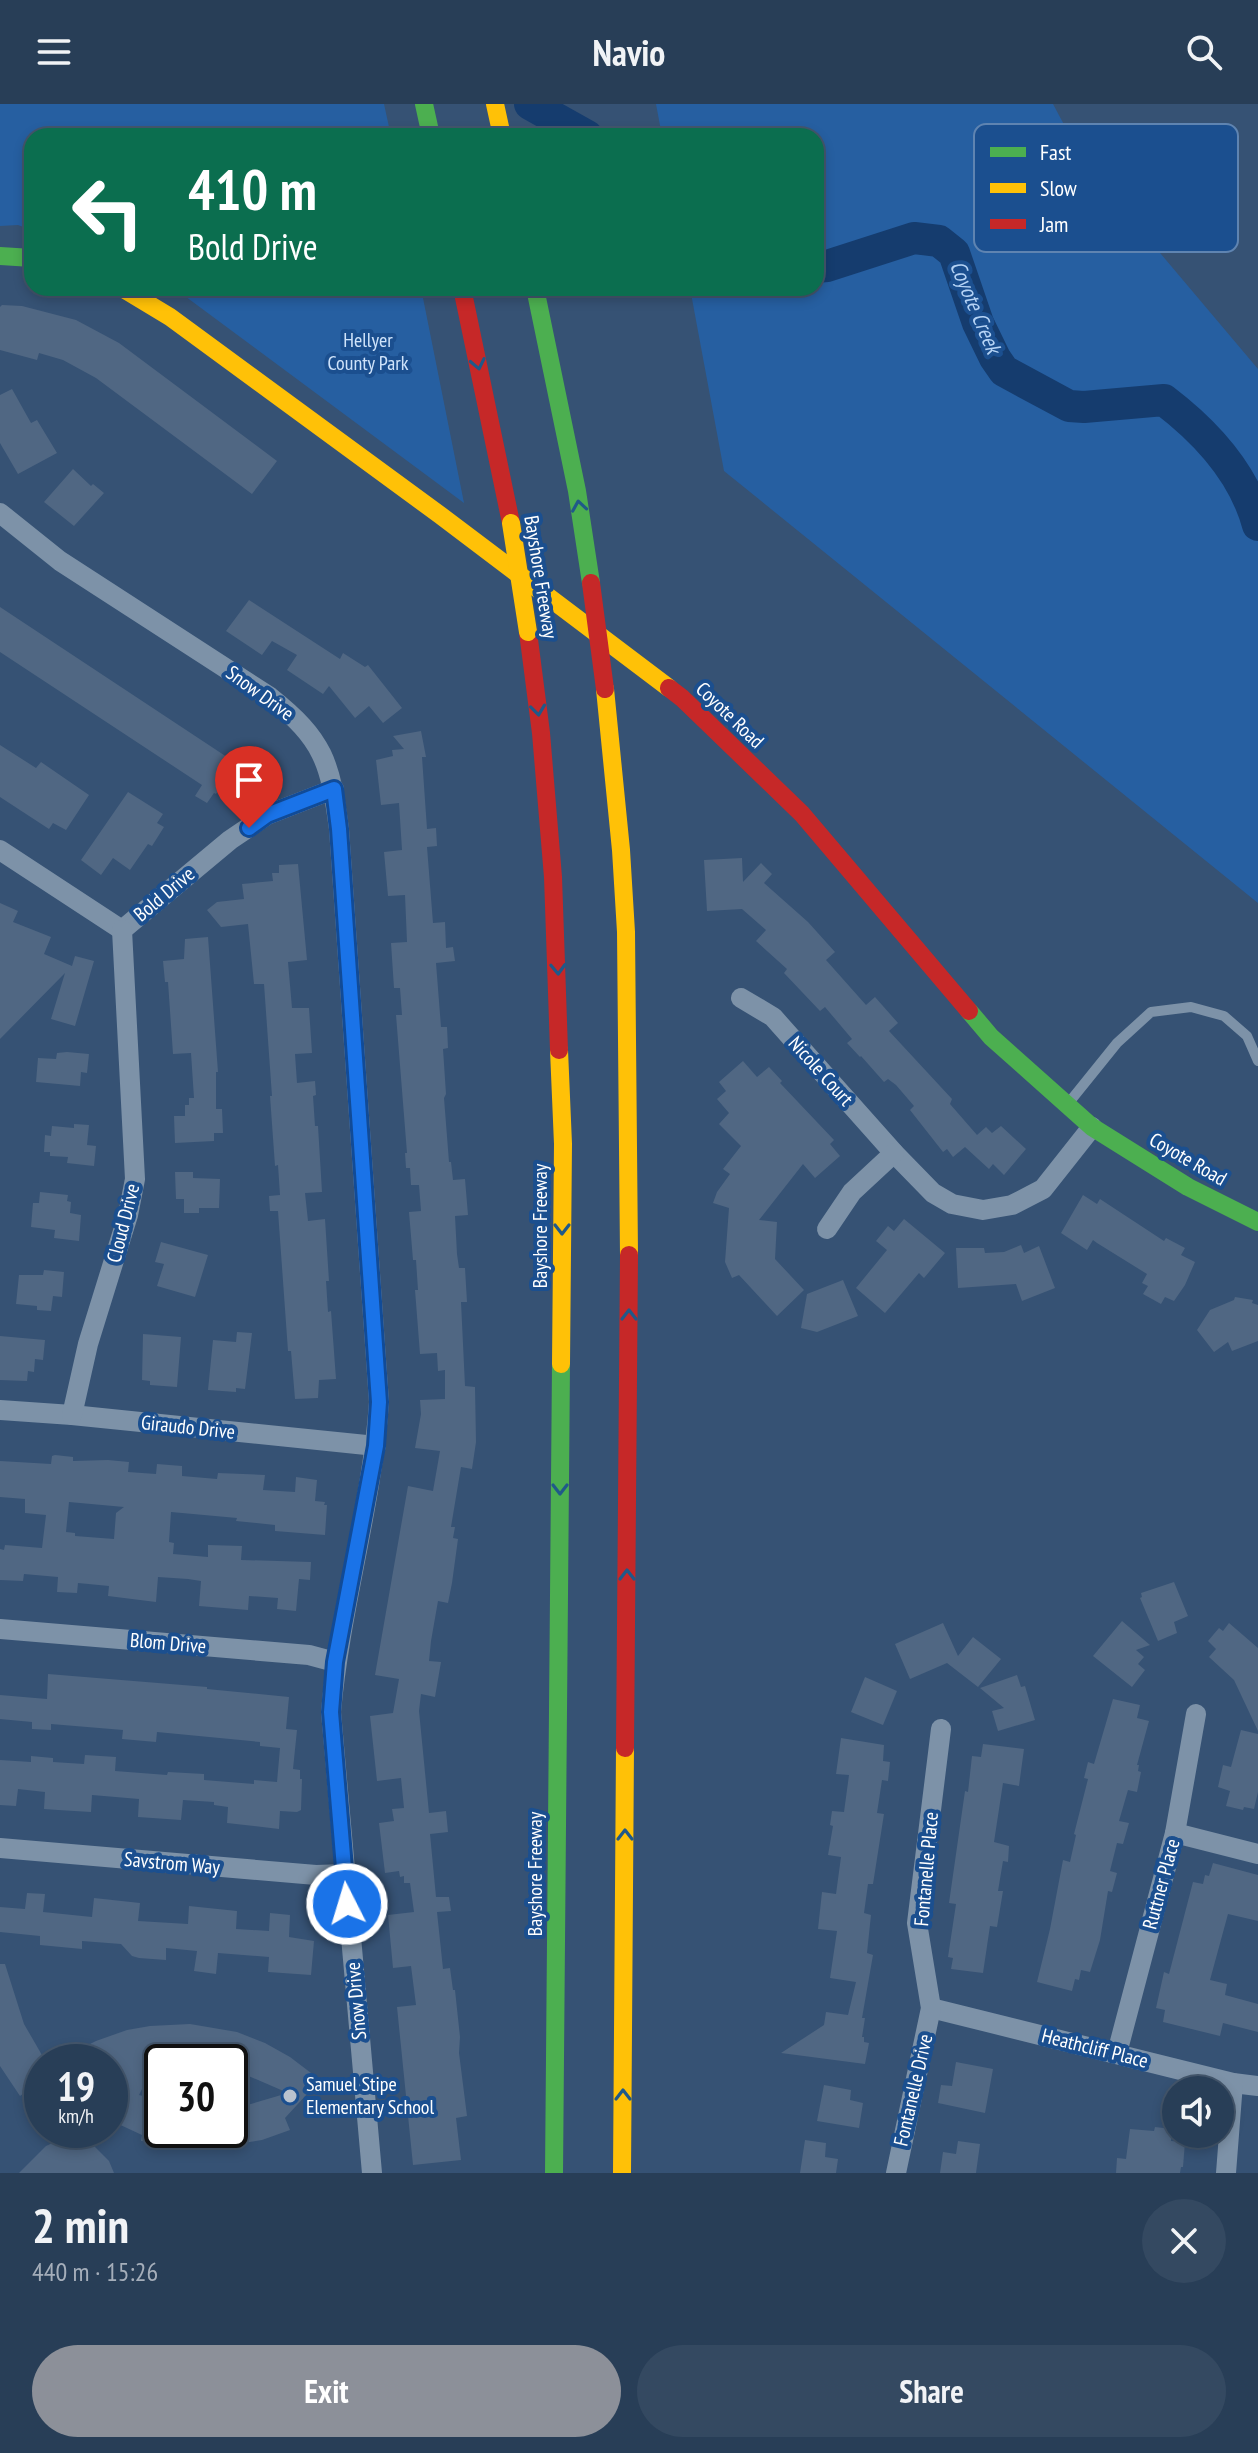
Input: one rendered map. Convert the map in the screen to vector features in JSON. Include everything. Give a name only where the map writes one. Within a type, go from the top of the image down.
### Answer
[{"type":"main road","points":[[424,104],[429,128]]},
{"type":"main road","points":[[495,104],[500,128]]},
{"type":"main road","points":[[0,256],[24,258]]},
{"type":"main road","name":"Coyote Road","points":[[135,296],[170,317],[440,515],[682,698],[802,814],[991,1037],[1066,1106],[1092,1127],[1188,1187],[1258,1222]]},
{"type":"main road","name":"Bayshore Freeway","points":[[464,296],[511,523],[528,632],[541,733],[553,877],[563,1144],[554,2173]]},
{"type":"main road","points":[[537,296],[577,491],[591,583],[605,689],[626,932],[630,1187],[622,2173]]},
{"type":"street","name":"Snow Drive","points":[[0,513],[60,561],[270,697],[295,717],[315,738],[334,789],[341,845],[379,1402],[376,1446],[335,1662],[331,1712],[372,2173]]},
{"type":"street","name":"Bold Drive","points":[[0,850],[122,930],[230,840],[267,815],[334,789]]},
{"type":"street","name":"Cloud Drive","points":[[72,1415],[88,1344],[128,1215],[135,1179],[122,930]]},
{"type":"street","name":"Nicole Court","points":[[741,998],[773,1017],[894,1153],[933,1193],[952,1204],[983,1210],[1012,1205],[1043,1189],[1092,1127]]},
{"type":"street","points":[[827,1229],[852,1192],[894,1153]]},
{"type":"street","name":"Giraudo Drive","points":[[0,1410],[376,1446]]},
{"type":"street","name":"Blom Drive","points":[[0,1629],[309,1655],[335,1662]]},
{"type":"street","name":"Ruttner Place","points":[[1117,2053],[1175,1833],[1196,1714]]},
{"type":"street","name":"Fontanelle Place","points":[[931,2008],[917,1923],[941,1729]]},
{"type":"street","points":[[1175,1833],[1258,1854]]},
{"type":"street","name":"Savstrom Way","points":[[0,1848],[316,1875],[345,1874]]},
{"type":"street","name":"Heathcliff Place","points":[[931,2008],[1206,2076]]},
{"type":"street","name":"Fontanelle Drive","points":[[896,2173],[931,2008]]},
{"type":"street","name":"Heathcliff Place","points":[[1234,2083],[1258,2086]]},
{"type":"street","points":[[1226,2173],[1228,2148]]},
{"type":"lane","points":[[1066,1106],[1117,1043],[1151,1012],[1191,1007],[1224,1016],[1247,1036],[1258,1061]]},
{"type":"green space","points":[[0,104],[384,104],[389,128],[24,128],[24,227],[0,226]]},
{"type":"green space","points":[[656,104],[1053,104],[1064,124],[974,124],[974,252],[1159,252],[1258,369],[1258,903],[724,471],[691,296],[824,296],[824,128],[660,128]]},
{"type":"green space","name":"Hellyer County Park","points":[[185,296],[423,296],[464,503]]},
{"type":"building","points":[[2,305],[22,306],[76,320],[119,343],[277,461],[252,494],[96,378],[63,360],[39,353],[37,360],[0,350]]},
{"type":"building","points":[[12,389],[31,423],[37,420],[57,453],[18,474],[0,443],[0,395]]},
{"type":"building","points":[[73,469],[91,486],[93,484],[104,493],[74,526],[44,502]]},
{"type":"building","points":[[249,600],[340,659],[343,653],[365,667],[368,665],[402,708],[383,723],[369,706],[355,718],[329,686],[323,694],[287,670],[297,655],[272,641],[262,655],[226,631]]},
{"type":"building","points":[[0,607],[236,763],[216,794],[207,803],[195,796],[202,785],[0,652]]},
{"type":"building","points":[[421,731],[426,757],[422,757],[427,829],[436,828],[437,846],[427,847],[433,923],[445,922],[446,948],[453,947],[455,961],[436,963],[441,1027],[447,1027],[448,1048],[443,1049],[449,1162],[453,1180],[465,1179],[468,1215],[455,1216],[457,1254],[459,1268],[465,1268],[467,1302],[461,1302],[465,1386],[475,1387],[476,1442],[472,1469],[461,1467],[451,1527],[455,1527],[453,1538],[458,1539],[452,1583],[448,1603],[438,1601],[431,1641],[429,1661],[441,1662],[435,1697],[421,1694],[419,1711],[429,1813],[446,1811],[448,1832],[430,1834],[436,1897],[449,1897],[451,1911],[437,1912],[443,1969],[450,1968],[455,1990],[467,2116],[456,2118],[461,2160],[413,2165],[397,2007],[416,2005],[411,1966],[393,1968],[388,1915],[414,1912],[410,1883],[404,1883],[404,1876],[400,1877],[399,1871],[385,1873],[379,1823],[394,1821],[392,1809],[404,1808],[401,1778],[377,1781],[370,1716],[393,1713],[399,1679],[375,1675],[408,1486],[433,1491],[440,1451],[415,1448],[421,1414],[420,1400],[445,1399],[445,1370],[438,1371],[437,1353],[420,1354],[416,1260],[413,1260],[409,1212],[421,1211],[419,1185],[411,1185],[410,1168],[406,1168],[396,1015],[402,1015],[400,988],[394,988],[391,943],[407,942],[405,895],[388,896],[384,852],[402,850],[399,803],[381,805],[376,760],[393,756],[392,750],[404,749],[393,736]]},
{"type":"building","points":[[0,745],[36,768],[41,762],[89,795],[66,830],[53,823],[49,829],[0,797]]},
{"type":"building","points":[[128,792],[163,814],[157,823],[164,827],[130,870],[113,858],[101,875],[81,860]]},
{"type":"building","points":[[742,858],[743,882],[761,863],[772,874],[764,883],[808,922],[835,952],[826,960],[866,1005],[875,997],[898,1023],[889,1031],[952,1099],[950,1104],[977,1135],[986,1127],[992,1133],[1001,1126],[1026,1149],[1004,1175],[993,1164],[989,1169],[965,1147],[953,1157],[947,1149],[943,1152],[910,1110],[914,1106],[896,1085],[888,1079],[884,1082],[847,1043],[852,1039],[825,1007],[820,1011],[784,973],[787,969],[756,941],[766,930],[742,909],[707,911],[704,860]]},
{"type":"building","points":[[298,864],[307,960],[288,962],[292,1008],[309,1008],[312,1053],[295,1054],[297,1083],[315,1081],[316,1095],[313,1096],[322,1192],[305,1193],[308,1221],[325,1219],[328,1312],[331,1311],[336,1379],[319,1380],[318,1398],[295,1399],[291,1351],[288,1351],[278,1211],[270,1211],[269,1196],[280,1195],[278,1165],[275,1166],[264,984],[254,984],[248,924],[221,927],[207,910],[217,902],[244,899],[242,884],[273,881],[272,873],[279,873],[279,865]]},
{"type":"building","points":[[0,903],[18,911],[13,922],[51,937],[44,954],[72,966],[75,956],[94,961],[75,1026],[51,1019],[65,973],[0,1039]]},
{"type":"building","points":[[208,937],[218,1072],[216,1109],[222,1109],[223,1133],[214,1133],[214,1141],[175,1143],[174,1116],[185,1116],[185,1105],[189,1105],[189,1098],[194,1098],[191,1053],[173,1054],[168,982],[165,982],[163,961],[184,959],[185,939]]},
{"type":"building","points":[[57,1053],[89,1054],[87,1073],[81,1072],[80,1086],[36,1082],[38,1058],[56,1059]]},
{"type":"building","points":[[743,1061],[757,1077],[769,1067],[782,1081],[780,1083],[834,1140],[830,1144],[840,1156],[815,1178],[803,1164],[759,1220],[777,1222],[775,1259],[804,1290],[777,1316],[739,1275],[732,1278],[725,1262],[729,1208],[713,1203],[730,1174],[723,1169],[741,1146],[719,1124],[729,1113],[717,1099],[726,1091],[719,1082]]},
{"type":"building","points":[[74,1124],[89,1125],[87,1145],[96,1146],[94,1166],[67,1163],[68,1157],[50,1156],[50,1152],[44,1152],[45,1135],[51,1136],[52,1126],[74,1128]]},
{"type":"building","points":[[175,1172],[193,1172],[193,1178],[220,1179],[219,1208],[199,1208],[199,1213],[184,1213],[184,1199],[176,1199]]},
{"type":"building","points":[[40,1192],[68,1195],[70,1213],[81,1215],[79,1241],[54,1238],[55,1230],[31,1227],[33,1203],[39,1203]]},
{"type":"building","points":[[1083,1195],[1097,1204],[1100,1199],[1164,1241],[1166,1238],[1185,1248],[1181,1255],[1195,1262],[1174,1301],[1165,1297],[1161,1304],[1143,1294],[1148,1286],[1142,1283],[1147,1274],[1093,1240],[1087,1250],[1061,1233]]},
{"type":"building","points":[[904,1219],[945,1253],[924,1278],[919,1273],[885,1313],[856,1288],[887,1250],[876,1241],[888,1226],[894,1231]]},
{"type":"building","points":[[161,1242],[208,1255],[195,1297],[157,1286],[164,1264],[155,1262]]},
{"type":"building","points":[[1021,1245],[1024,1253],[1039,1246],[1055,1288],[1022,1301],[1016,1284],[958,1288],[956,1248],[984,1248],[985,1253],[1004,1252]]},
{"type":"building","points":[[44,1270],[64,1272],[62,1297],[53,1296],[51,1311],[16,1304],[19,1275],[43,1275]]},
{"type":"building","points":[[843,1280],[858,1316],[817,1332],[801,1328],[807,1294]]},
{"type":"building","points":[[1235,1297],[1253,1300],[1252,1303],[1258,1305],[1258,1341],[1232,1351],[1228,1342],[1214,1352],[1197,1330],[1210,1310]]},
{"type":"building","points":[[237,1332],[252,1333],[245,1389],[236,1388],[236,1392],[208,1390],[213,1340],[236,1342]]},
{"type":"building","points":[[143,1334],[181,1337],[177,1387],[150,1385],[150,1381],[142,1380]]},
{"type":"building","points":[[0,1336],[45,1340],[43,1360],[35,1359],[34,1372],[28,1371],[27,1381],[0,1380]]},
{"type":"building","points":[[52,1456],[73,1457],[73,1461],[129,1462],[128,1472],[156,1474],[157,1464],[182,1466],[182,1476],[217,1479],[218,1473],[265,1475],[263,1490],[295,1492],[296,1477],[317,1480],[315,1501],[327,1505],[325,1535],[275,1531],[275,1525],[236,1521],[237,1518],[171,1512],[169,1542],[174,1543],[173,1554],[208,1557],[208,1545],[242,1546],[241,1560],[311,1562],[310,1580],[299,1579],[296,1611],[277,1609],[278,1598],[249,1596],[248,1610],[199,1606],[201,1581],[188,1579],[158,1577],[156,1602],[108,1596],[109,1586],[78,1583],[77,1593],[57,1592],[58,1577],[24,1574],[23,1581],[0,1580],[0,1549],[4,1550],[5,1545],[42,1548],[46,1515],[25,1513],[25,1499],[0,1497],[0,1461],[51,1464]],"holes":[[[69,1502],[124,1507],[116,1513],[114,1539],[75,1536],[75,1533],[66,1532]]]},
{"type":"building","points":[[1174,1582],[1188,1616],[1174,1622],[1177,1633],[1158,1641],[1140,1598],[1141,1593]]},
{"type":"building","points":[[1122,1621],[1150,1645],[1136,1650],[1144,1657],[1138,1664],[1145,1670],[1132,1687],[1093,1656]]},
{"type":"building","points":[[943,1623],[958,1656],[973,1637],[1001,1659],[978,1687],[947,1663],[910,1679],[895,1644]]},
{"type":"building","points":[[1229,1623],[1258,1648],[1258,1731],[1234,1680],[1209,1657],[1216,1649],[1208,1641],[1219,1628],[1223,1631]]},
{"type":"building","points":[[48,1674],[289,1697],[286,1729],[297,1730],[293,1769],[300,1770],[302,1779],[301,1810],[280,1811],[279,1829],[227,1823],[228,1807],[214,1805],[214,1802],[183,1800],[181,1820],[138,1817],[139,1799],[92,1795],[91,1812],[44,1809],[45,1792],[18,1789],[16,1806],[0,1805],[0,1760],[31,1762],[31,1756],[53,1758],[53,1762],[84,1764],[85,1755],[116,1757],[115,1771],[204,1774],[204,1780],[254,1784],[254,1780],[277,1782],[280,1748],[260,1746],[260,1742],[157,1732],[156,1742],[122,1739],[123,1730],[51,1724],[51,1730],[32,1729],[32,1722],[0,1719],[0,1695],[47,1699]]},
{"type":"building","points":[[1017,1675],[1021,1687],[1025,1686],[1035,1720],[998,1731],[992,1711],[1004,1708],[980,1688]]},
{"type":"building","points":[[865,1677],[897,1691],[883,1725],[851,1712]]},
{"type":"building","points":[[1113,1699],[1140,1705],[1137,1718],[1149,1721],[1137,1765],[1141,1772],[1137,1792],[1128,1790],[1119,1821],[1129,1823],[1123,1844],[1117,1843],[1110,1871],[1117,1873],[1112,1892],[1108,1891],[1100,1940],[1090,1972],[1081,1970],[1072,1991],[1037,1982],[1063,1860],[1070,1862],[1088,1779],[1084,1778],[1088,1762],[1094,1764]]},
{"type":"building","points":[[1241,1730],[1258,1734],[1258,1792],[1254,1809],[1226,1806],[1230,1791],[1218,1787],[1223,1765],[1231,1767]]},
{"type":"building","points":[[841,1738],[884,1745],[883,1761],[890,1762],[888,1781],[882,1780],[877,1813],[884,1814],[873,1884],[868,1884],[864,1913],[871,1915],[867,1953],[873,1955],[862,2018],[865,2018],[862,2037],[864,2042],[869,2043],[865,2064],[781,2053],[824,2025],[826,2012],[848,2015],[856,1982],[830,1978],[837,1931],[818,1929],[822,1892],[836,1894],[841,1857],[828,1855],[832,1811],[844,1812],[849,1775],[836,1774]]},
{"type":"building","points":[[983,1744],[1024,1749],[1019,1786],[1003,1783],[994,1842],[1009,1846],[1008,1862],[1003,1861],[998,1891],[1003,1891],[997,1927],[990,1926],[983,1973],[951,1969],[953,1958],[948,1957],[956,1904],[949,1903],[965,1791],[968,1792],[972,1756],[981,1757]]},
{"type":"building","points":[[1213,1863],[1258,1875],[1258,1921],[1228,1914],[1210,1980],[1227,1984],[1225,1995],[1258,2004],[1258,2032],[1223,2023],[1220,2036],[1163,2022],[1165,2010],[1156,2008],[1164,1972],[1169,1974],[1193,1882],[1203,1884]]},
{"type":"building","points":[[27,1893],[45,1894],[43,1912],[92,1917],[94,1898],[140,1903],[138,1921],[188,1924],[189,1906],[237,1911],[236,1929],[269,1931],[270,1913],[290,1915],[289,1937],[314,1941],[311,1975],[268,1972],[269,1957],[218,1953],[216,1974],[194,1971],[197,1951],[166,1948],[166,1960],[139,1958],[132,1956],[121,1944],[82,1941],[82,1949],[40,1945],[40,1936],[0,1932],[0,1907],[25,1909]]},
{"type":"building","points":[[0,1964],[5,1964],[24,2024],[36,2044],[24,2044],[24,2093],[20,2096],[0,2066]]},
{"type":"building","points":[[190,2024],[237,2032],[290,2057],[319,2081],[285,2118],[290,2130],[248,2142],[248,2105],[288,2093],[248,2076],[248,2044],[144,2044],[144,2085],[139,2095],[144,2096],[144,2141],[141,2141],[142,2135],[128,2128],[128,2044],[90,2044],[127,2030]]},
{"type":"building","points":[[956,2062],[993,2069],[985,2113],[938,2103],[941,2085],[952,2086]]},
{"type":"building","points":[[824,2085],[851,2090],[850,2100],[863,2103],[859,2128],[817,2121]]},
{"type":"building","points":[[1155,2127],[1162,2128],[1162,2148],[1185,2148],[1180,2173],[1116,2173],[1117,2158],[1126,2159],[1130,2129],[1154,2131]]},
{"type":"building","points":[[805,2140],[826,2143],[825,2157],[838,2159],[836,2173],[800,2173]]},
{"type":"building","points":[[958,2141],[980,2144],[976,2173],[940,2173],[943,2152],[956,2154]]},
{"type":"building","points":[[44,2148],[96,2148],[109,2161],[114,2173],[19,2173]]},
{"type":"waterway","name":"Coyote Creek","points":[[530,104],[573,128]]},
{"type":"waterway","name":"Coyote Creek","points":[[824,266],[914,238],[939,241],[954,253],[978,323],[1004,371],[1069,406],[1164,400],[1222,455],[1243,488],[1258,525]]},
{"type":"traffic: fast","points":[[424,104],[429,128]]},
{"type":"traffic: fast","points":[[0,256],[24,258]]},
{"type":"traffic: fast","points":[[537,296],[577,491],[591,583]]},
{"type":"traffic: fast","points":[[969,1011],[991,1037],[1092,1127],[1188,1187],[1258,1222]]},
{"type":"traffic: fast","points":[[554,2173],[561,1364]]},
{"type":"traffic: slow","points":[[495,104],[500,128]]},
{"type":"traffic: slow","points":[[135,296],[170,317],[440,515],[669,688]]},
{"type":"traffic: slow","points":[[511,523],[528,632]]},
{"type":"traffic: slow","points":[[605,689],[626,932],[629,1255]]},
{"type":"traffic: slow","points":[[559,1050],[563,1144],[561,1364]]},
{"type":"traffic: slow","points":[[622,2173],[625,1748]]},
{"type":"traffic: jam","points":[[464,296],[511,523]]},
{"type":"traffic: jam","points":[[591,583],[605,689]]},
{"type":"traffic: jam","points":[[528,632],[541,733],[553,877],[559,1050]]},
{"type":"traffic: jam","points":[[669,688],[802,814],[969,1011]]},
{"type":"traffic: jam","points":[[625,1748],[629,1255]]},
{"type":"place","name":"Samuel Stipe Elementary School","points":[[290,2096]]},
{"type":"route","points":[[249,828],[267,815],[334,789],[379,1402],[376,1446],[335,1662],[331,1712],[347,1904]]}]
